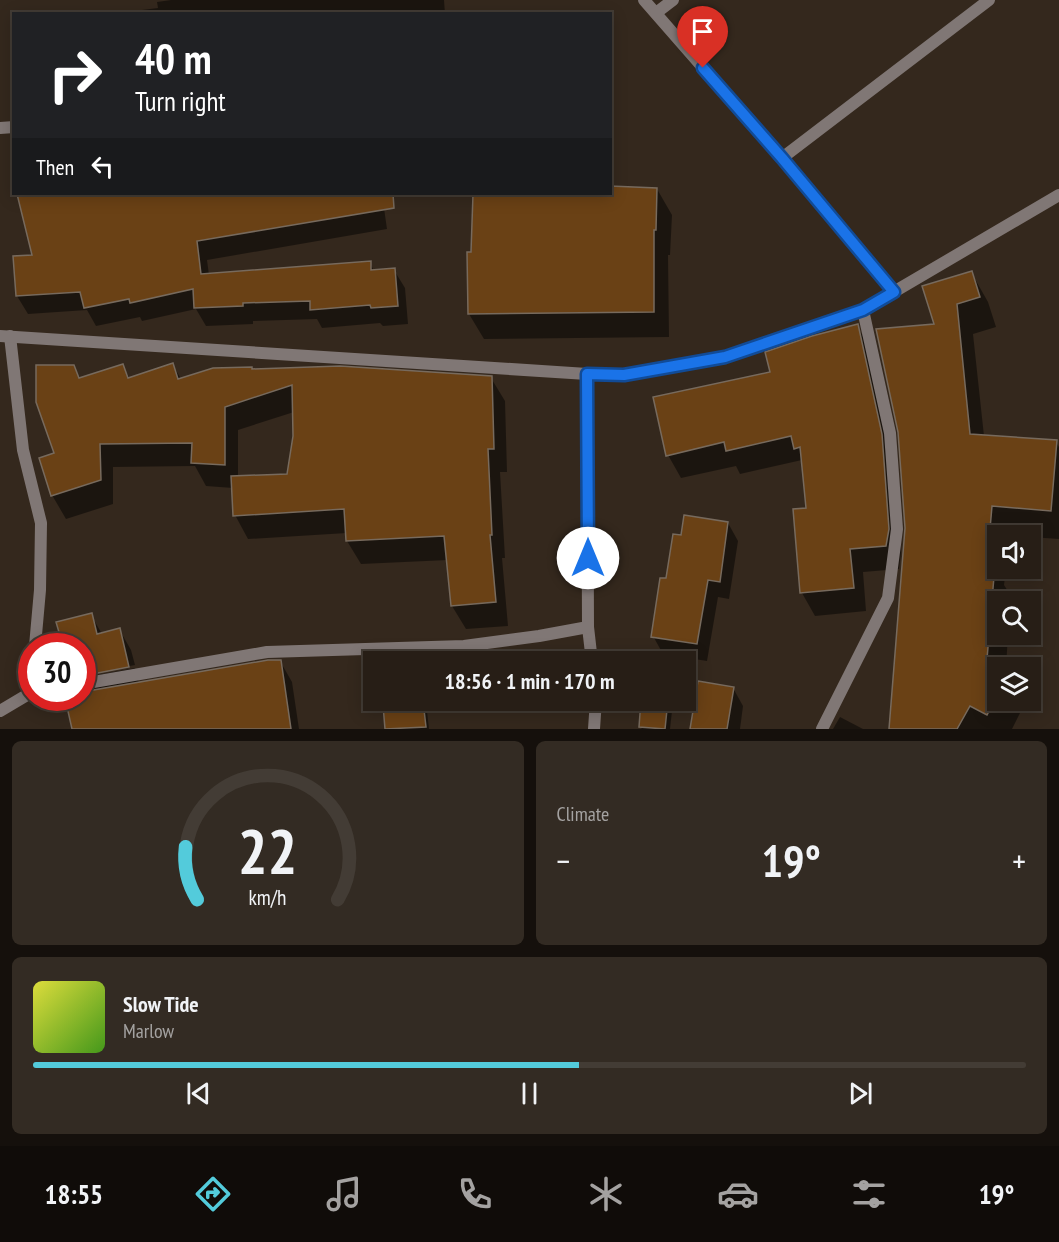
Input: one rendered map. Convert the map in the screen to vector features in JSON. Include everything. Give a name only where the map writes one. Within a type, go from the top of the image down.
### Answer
[{"type":"street","points":[[644,0],[782,158],[894,292]]},
{"type":"street","points":[[656,14],[673,0]]},
{"type":"street","points":[[782,158],[989,0]]},
{"type":"street","points":[[36,633],[40,590],[41,524],[23,450],[5,336],[624,375],[725,357],[863,310],[1059,195]]},
{"type":"street","points":[[822,729],[888,598],[897,529],[890,433],[863,310]]},
{"type":"street","points":[[587,374],[588,627],[591,651]]},
{"type":"street","points":[[96,682],[267,652],[464,646],[588,627]]},
{"type":"street","points":[[0,711],[18,698]]},
{"type":"street","points":[[594,729],[595,711]]},
{"type":"building","points":[[612,186],[657,188],[656,230],[654,230],[654,312],[468,314],[467,252],[471,252],[473,195],[612,195]]},
{"type":"building","points":[[17,195],[393,195],[394,208],[197,241],[201,274],[371,261],[371,270],[395,268],[398,306],[371,308],[370,305],[310,310],[310,301],[243,303],[243,306],[194,308],[193,289],[130,303],[129,299],[84,308],[80,292],[16,296],[13,256],[32,255]]},
{"type":"building","points":[[972,271],[980,297],[957,304],[970,434],[1057,440],[1051,511],[992,506],[990,525],[987,525],[987,579],[994,579],[993,591],[987,591],[987,711],[989,711],[987,715],[970,706],[957,729],[889,729],[905,528],[898,432],[876,329],[934,324],[922,286]]},
{"type":"building","points":[[858,324],[882,434],[889,529],[886,546],[850,549],[854,588],[800,593],[793,509],[806,508],[800,447],[794,449],[791,436],[726,451],[724,442],[666,456],[653,397],[770,372],[765,352]]},
{"type":"building","points":[[173,363],[178,379],[213,368],[340,366],[492,376],[494,449],[488,449],[492,535],[490,535],[496,602],[451,606],[444,536],[346,541],[344,509],[233,516],[231,476],[287,474],[293,436],[292,385],[225,407],[225,465],[191,463],[192,443],[100,444],[101,480],[51,496],[39,458],[54,453],[36,402],[36,365],[74,365],[79,378],[123,364],[128,378]]},
{"type":"building","points":[[684,515],[728,522],[720,582],[708,580],[697,644],[651,637],[660,578],[666,578],[673,534],[681,535]]},
{"type":"building","points":[[92,613],[97,634],[120,628],[129,667],[96,673],[96,633],[59,633],[56,622]]},
{"type":"building","points":[[268,660],[281,660],[291,729],[72,729],[68,711],[96,711],[96,690]]},
{"type":"building","points":[[698,681],[734,687],[727,729],[690,729],[693,711],[696,711]]},
{"type":"building","points":[[384,711],[424,711],[426,727],[385,729]]},
{"type":"building","points":[[640,711],[667,711],[665,729],[639,727]]},
{"type":"route","points":[[588,558],[587,374],[624,375],[725,357],[863,310],[894,292],[703,68]]}]
